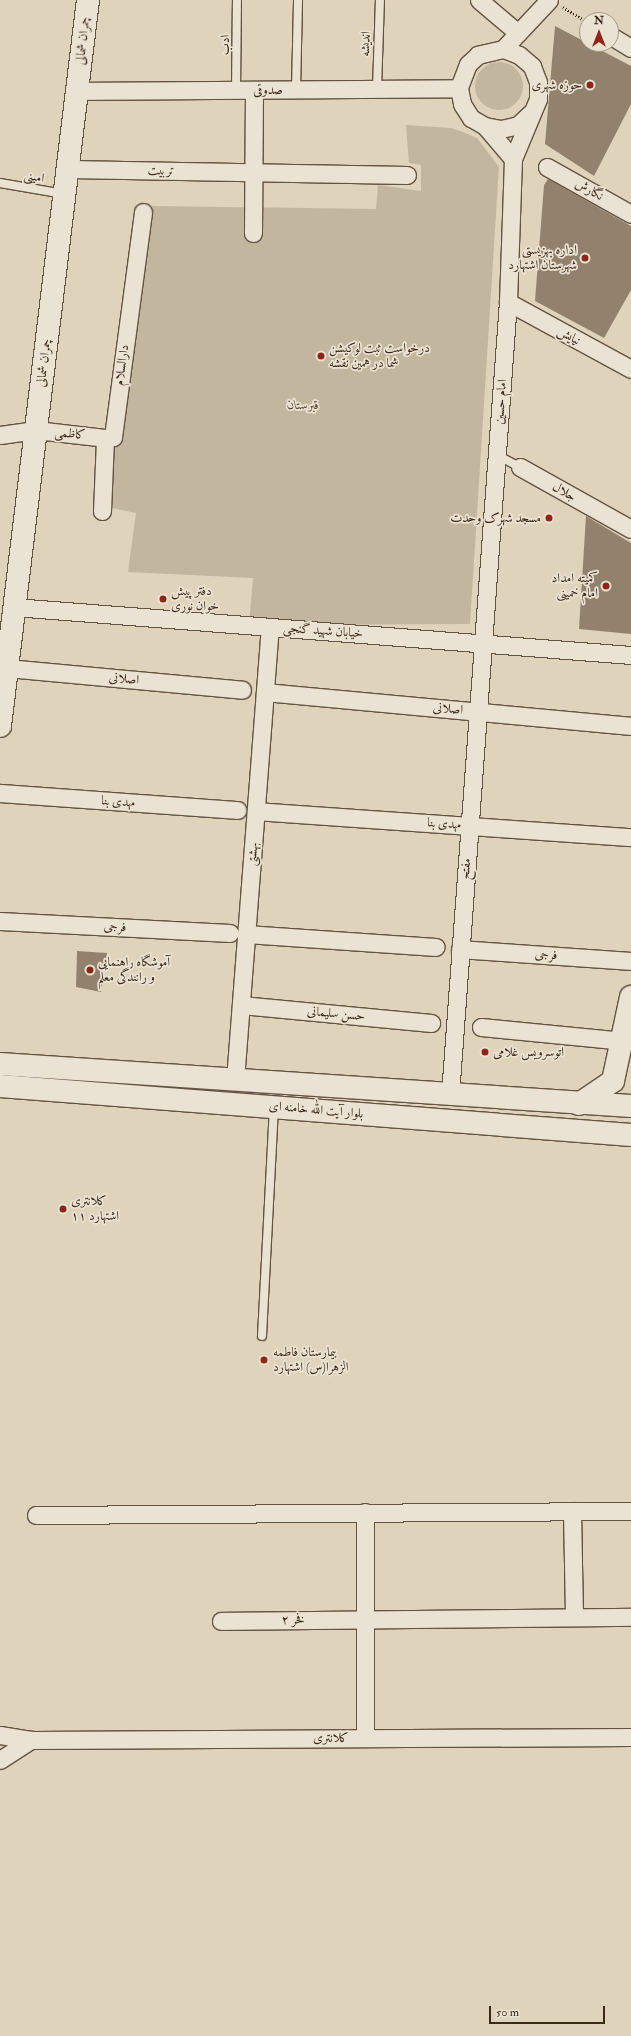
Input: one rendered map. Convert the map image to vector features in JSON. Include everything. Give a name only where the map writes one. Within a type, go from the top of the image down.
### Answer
[{"type":"main road","name":"چمران شمالی","points":[[0,726],[5,660],[14,607],[88,0]]},
{"type":"main road","points":[[579,1104],[613,1081],[628,1041],[631,997]]},
{"type":"main road","name":"بلوار آیت الله خامنه ای","points":[[0,1064],[579,1104],[631,1106]]},
{"type":"main road","name":"بلوار آیت الله خامنه ای","points":[[0,1086],[274,1106],[631,1135]]},
{"type":"street","points":[[479,0],[518,33]]},
{"type":"street","points":[[503,49],[519,55],[532,66],[538,82],[538,99],[530,114],[518,125],[502,129],[485,126],[471,118],[465,109],[459,88],[461,75],[478,55],[503,49],[518,33],[553,2]]},
{"type":"street","points":[[619,41],[631,48]]},
{"type":"street","name":"صدوقی","points":[[77,91],[236,91],[459,88]]},
{"type":"street","points":[[252,233],[254,90]]},
{"type":"street","name":"امام حسین","points":[[483,644],[508,302],[513,159],[530,114]]},
{"type":"street","points":[[485,126],[513,159]]},
{"type":"street","name":"نگارش","points":[[547,167],[631,214]]},
{"type":"street","name":"تربیت","points":[[68,169],[407,175]]},
{"type":"street","name":"دارالسلام","points":[[105,438],[113,437],[143,212]]},
{"type":"street","name":"نیایش","points":[[508,302],[631,369]]},
{"type":"street","name":"کاظمی","points":[[0,435],[36,430],[105,438]]},
{"type":"street","points":[[102,511],[105,438]]},
{"type":"street","name":"جلال","points":[[520,467],[631,529]]},
{"type":"street","name":"خیابان شهید گنجی","points":[[14,607],[631,656]]},
{"type":"street","name":"بهشتی","points":[[235,1080],[241,1005],[238,933],[256,811],[270,627]]},
{"type":"street","name":"مفتح","points":[[450,1095],[483,644]]},
{"type":"street","name":"اصلانی","points":[[5,660],[242,690]]},
{"type":"street","name":"اصلانی","points":[[266,692],[631,726]]},
{"type":"street","name":"مهدی بنا","points":[[0,793],[237,810]]},
{"type":"street","name":"مهدی بنا","points":[[256,811],[631,837]]},
{"type":"street","name":"فرجی","points":[[0,921],[238,933],[436,947]]},
{"type":"street","name":"فرجی","points":[[460,949],[631,961]]},
{"type":"street","name":"حسن سلیمانی","points":[[241,1005],[431,1023]]},
{"type":"street","points":[[481,1028],[628,1041]]},
{"type":"street","points":[[572,1511],[574,1617]]},
{"type":"street","points":[[36,1515],[631,1511]]},
{"type":"street","points":[[365,1512],[365,1738]]},
{"type":"street","name":"فخر ۲","points":[[221,1621],[631,1617]]},
{"type":"street","name":"کلانتری","points":[[0,1735],[31,1740],[631,1737]]},
{"type":"street","points":[[0,1760],[31,1740]]},
{"type":"lane","name":"ادب","points":[[236,91],[237,0]]},
{"type":"lane","points":[[296,90],[298,0]]},
{"type":"lane","name":"اندیشه","points":[[377,89],[380,0]]},
{"type":"lane","name":"امینی","points":[[0,183],[65,194]]},
{"type":"lane","name":"جلال","points":[[497,455],[520,467]]},
{"type":"lane","points":[[262,1336],[274,1106]]},
{"type":"path","points":[[553,2],[579,17]]},
{"type":"green space","points":[[499,62],[508,64],[516,69],[521,77],[523,86],[521,95],[516,103],[508,108],[499,110],[490,108],[482,103],[477,95],[475,86],[477,77],[482,69],[490,64]]},
{"type":"green space","name":"قبرستان","points":[[406,125],[451,128],[477,138],[499,167],[470,624],[249,625],[253,578],[128,572],[136,513],[112,508],[114,448],[152,206],[376,209],[378,185],[421,191],[421,165],[409,163]]},
{"type":"building","name":"حوزه شهری","points":[[555,26],[579,39],[579,52],[604,52],[631,66],[631,104],[594,176],[545,144]]},
{"type":"building","name":"اداره بهزیستی شهرستان اشتهارد","points":[[548,179],[631,226],[631,290],[604,338],[535,301],[544,185]]},
{"type":"building","name":"کمیته امداد امام خمینی","points":[[586,516],[631,543],[631,634],[579,629]]},
{"type":"building","name":"آموشگاه راهنمایی و رانندگی معلم","points":[[77,951],[107,953],[101,992],[76,987]]},
{"type":"place","name":"حوزه شهری","points":[[590,85]]},
{"type":"place","name":"اداره بهزیستی شهرستان اشتهارد","points":[[585,258]]},
{"type":"place","name":"درخواست ثبت لوکیشن شما در همین نقشه","points":[[321,356]]},
{"type":"place","name":"مسجد شهرک وحدت","points":[[549,518]]},
{"type":"place","name":"کمیته امداد امام خمینی","points":[[606,586]]},
{"type":"place","name":"دفتر پیش خوان نوری","points":[[163,599]]},
{"type":"place","name":"آموشگاه راهنمایی و رانندگی معلم","points":[[90,970]]},
{"type":"place","name":"اتوسرویس غلامی","points":[[485,1052]]},
{"type":"place","name":"کلانتری ۱۱ اشتهارد","points":[[63,1209]]},
{"type":"place","name":"بیمارستان فاطمه الزهرا(س) اشتهارد","points":[[264,1360]]}]
